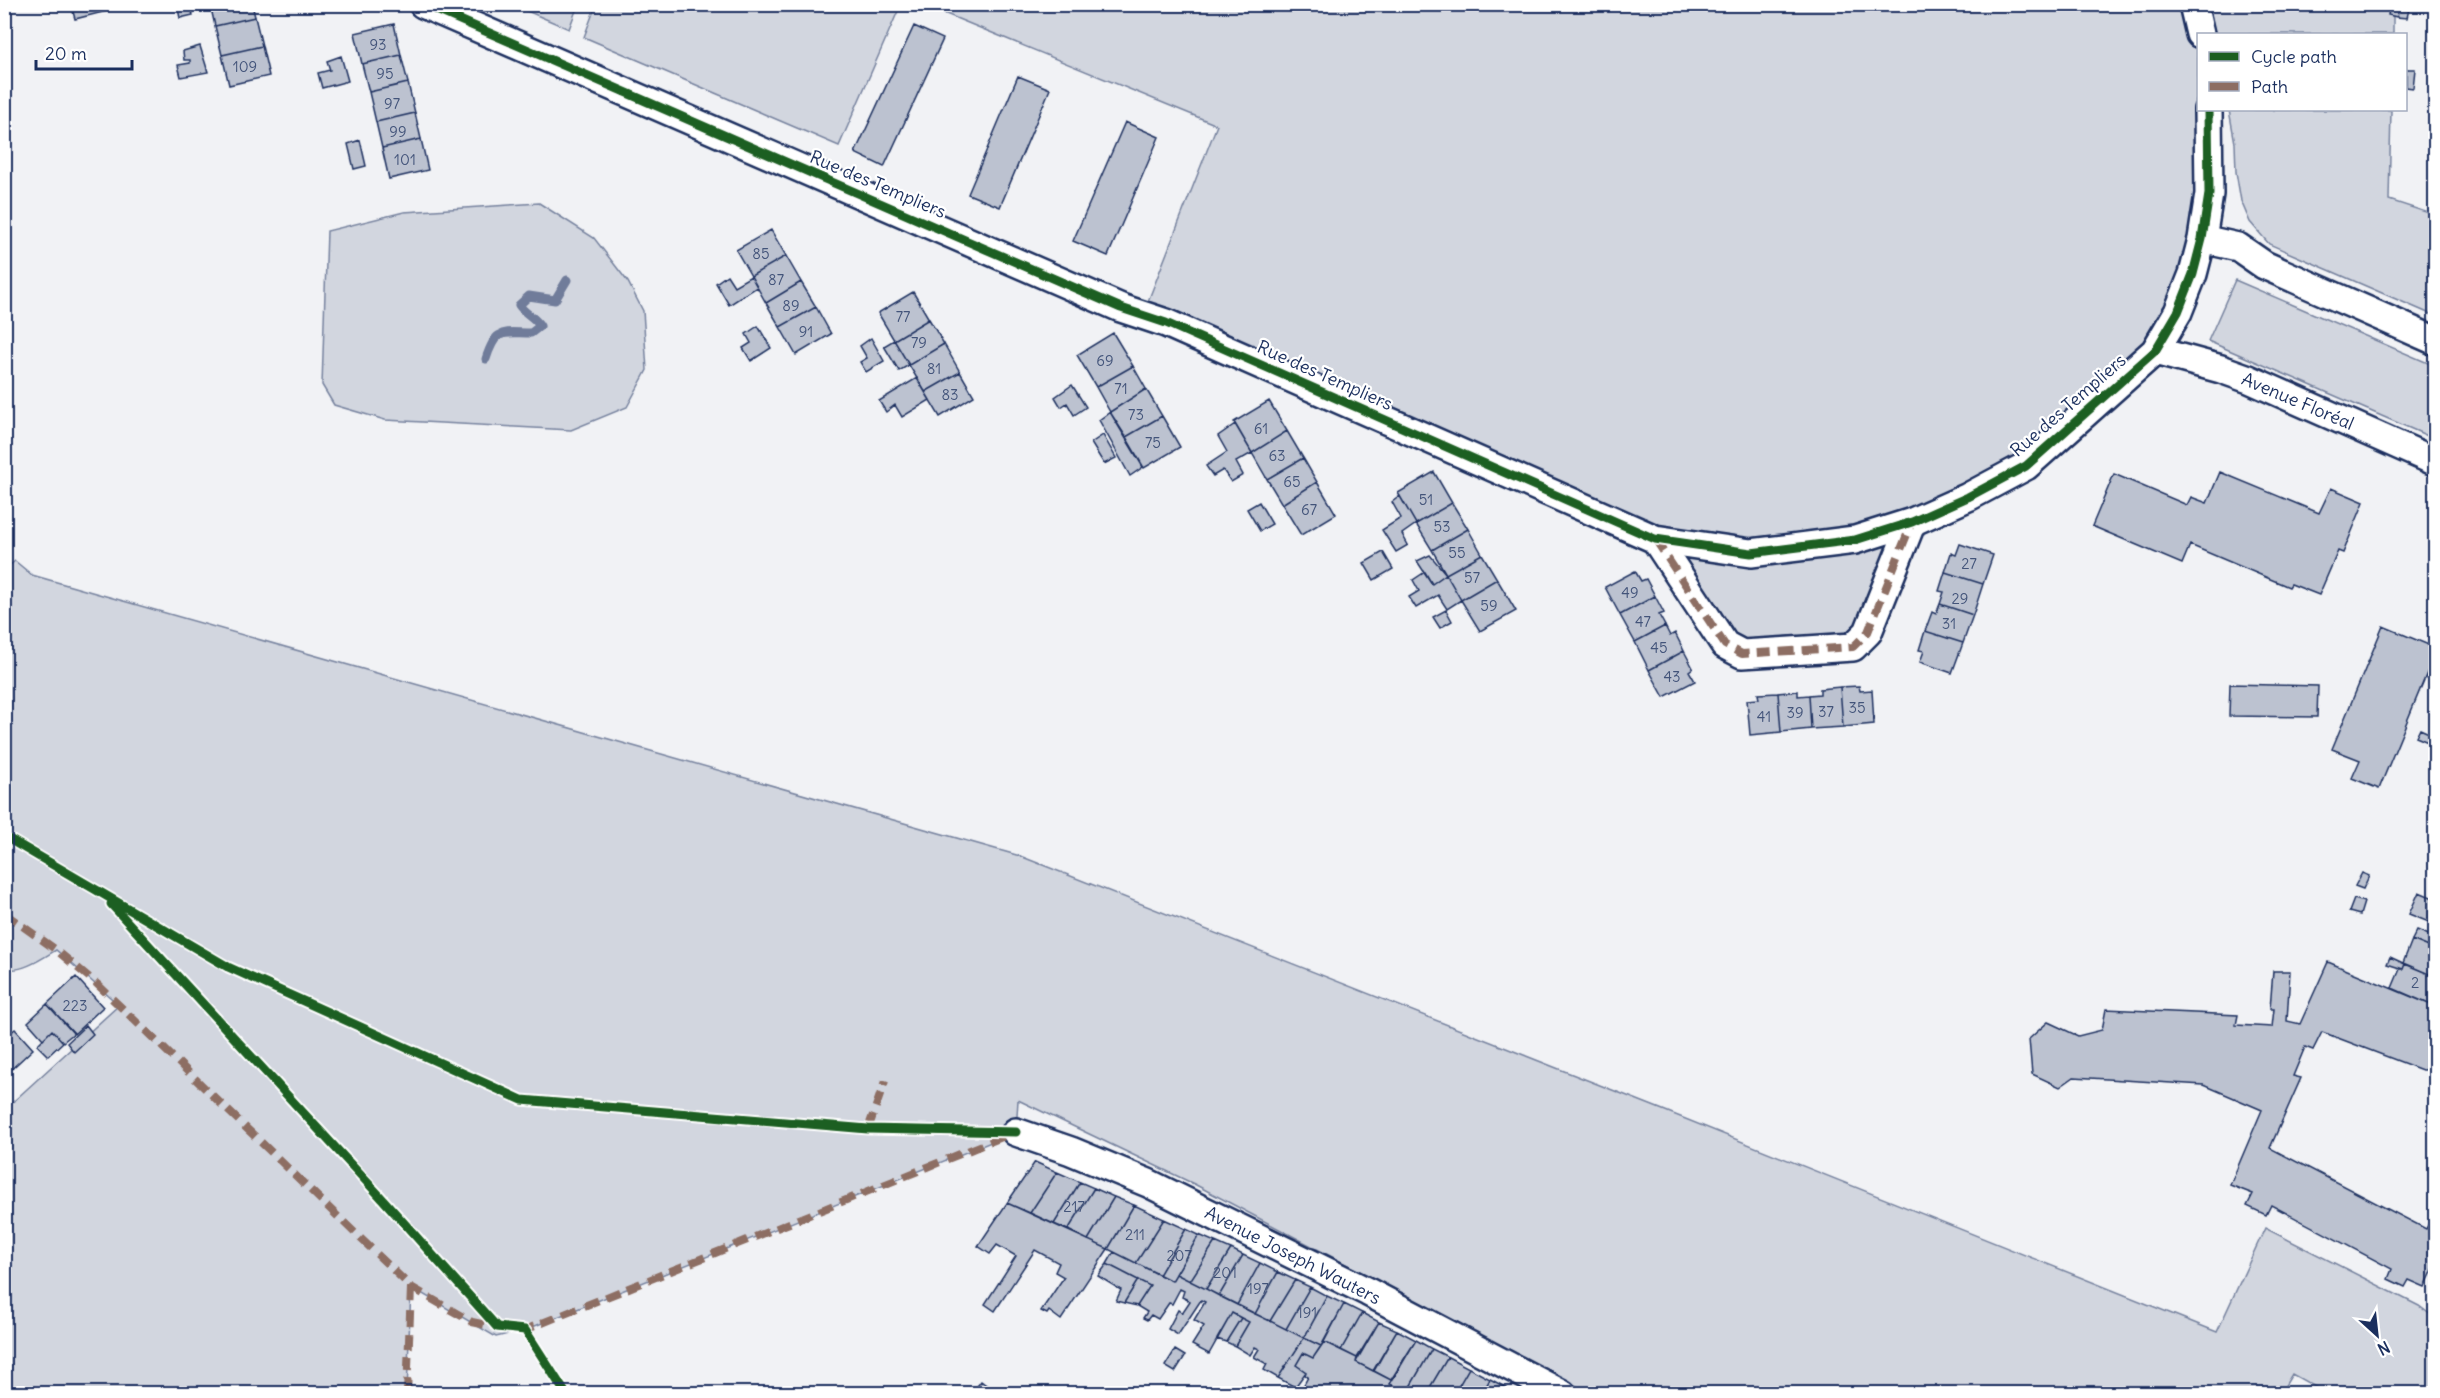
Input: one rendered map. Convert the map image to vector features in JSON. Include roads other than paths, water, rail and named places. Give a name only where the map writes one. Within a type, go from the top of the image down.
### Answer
[{"type":"street","name":"Rue des Templiers","points":[[423,4],[1121,308],[1166,322],[1655,539],[1751,553],[1855,540],[1912,522],[1968,497],[2026,466],[2156,351],[2178,312],[2193,274],[2202,239],[2210,194],[2208,111]]},
{"type":"street","points":[[2193,4],[2200,33]]},
{"type":"street","points":[[2202,239],[2238,247],[2264,265],[2436,341]]},
{"type":"street","name":"Avenue Floréal","points":[[2156,351],[2248,379],[2436,462]]},
{"type":"street","points":[[1655,539],[1725,645],[1742,654],[1797,651],[1853,647],[1868,632],[1912,522]]},
{"type":"street","name":"Avenue Joseph Wauters","points":[[1016,1132],[1071,1151],[1148,1183],[1368,1292],[1562,1394]]},
{"type":"waterway","points":[[486,359],[497,337],[507,333],[531,333],[540,326],[519,305],[529,296],[555,300],[567,280]]}]
